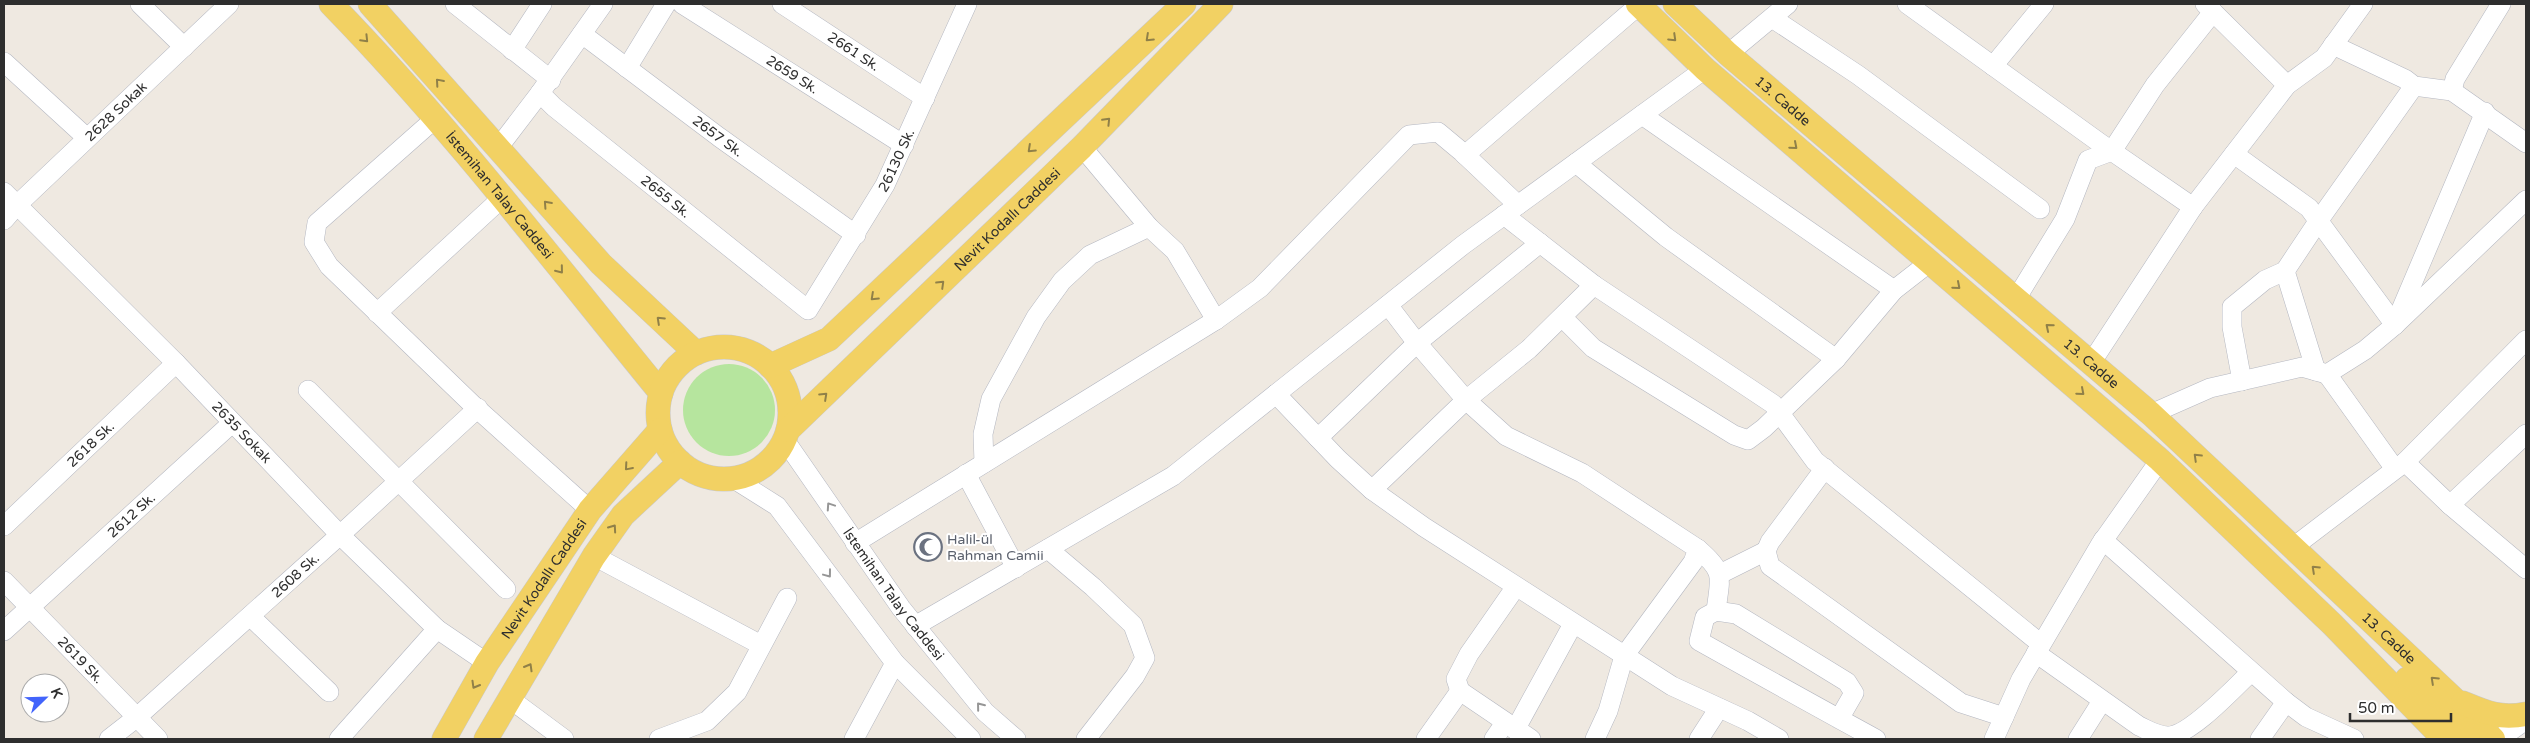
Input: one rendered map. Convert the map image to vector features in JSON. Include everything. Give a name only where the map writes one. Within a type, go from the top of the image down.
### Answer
[{"type":"main road","name":"İstemihan Talay Caddesi","points":[[331,4],[389,63],[437,117],[661,393]]},
{"type":"main road","name":"İstemihan Talay Caddesi","points":[[370,4],[600,264],[696,353]]},
{"type":"main road","name":"Nevit Kodallı Caddesi","points":[[786,434],[1082,147],[1221,4]]},
{"type":"main road","name":"13. Cadde","points":[[1638,4],[1705,69],[2160,460],[2332,624],[2444,739]]},
{"type":"main road","name":"13. Cadde","points":[[1675,4],[1728,54],[2151,414],[2455,700],[2493,739]]},
{"type":"main road","points":[[770,366],[829,339],[1177,6]]},
{"type":"main road","points":[[716,347],[736,348],[756,355],[770,366],[781,379],[787,395],[790,412],[781,448],[768,462],[752,473],[734,479],[714,479],[696,473],[680,462],[668,448],[660,430],[658,411],[661,393],[669,377],[680,363],[696,353],[716,347]]},
{"type":"main road","name":"Nevit Kodallı Caddesi","points":[[444,739],[487,663],[590,510],[660,430]]},
{"type":"main road","name":"Nevit Kodallı Caddesi","points":[[486,739],[594,556],[623,514],[680,462]]},
{"type":"main road","points":[[2332,624],[2366,640],[2468,739]]},
{"type":"main road","points":[[2455,700],[2494,716],[2512,717],[2526,714]]},
{"type":"main road","points":[[2419,714],[2432,739]]},
{"type":"street","points":[[140,4],[184,47]]},
{"type":"street","name":"2628 Sokak","points":[[4,220],[10,199],[87,138],[229,4]]},
{"type":"street","points":[[454,4],[512,50],[542,4]]},
{"type":"street","points":[[498,148],[603,4]]},
{"type":"street","points":[[627,68],[666,4]]},
{"type":"street","name":"2659 Sk.","points":[[682,4],[904,145]]},
{"type":"street","name":"26130 Sk.","points":[[808,310],[886,185],[967,4]]},
{"type":"street","points":[[1465,155],[1638,4]]},
{"type":"street","points":[[1728,54],[1788,4]]},
{"type":"street","points":[[1907,4],[2112,151],[2193,206]]},
{"type":"street","points":[[1993,66],[2044,4]]},
{"type":"street","points":[[2091,363],[2193,206],[2287,85],[2324,58],[2363,4]]},
{"type":"street","points":[[2452,91],[2456,79],[2501,4]]},
{"type":"street","name":"2661 Sk.","points":[[789,6],[925,98]]},
{"type":"street","points":[[2016,299],[2065,219],[2088,160],[2112,151],[2209,8],[2287,85]]},
{"type":"street","points":[[1772,18],[1858,75],[2040,209]]},
{"type":"street","name":"2657 Sk.","points":[[582,34],[856,235]]},
{"type":"street","points":[[2333,46],[2404,79],[2414,86],[2452,91],[2485,112],[2526,143]]},
{"type":"street","name":"2655 Sk.","points":[[512,50],[545,86],[554,107],[808,310]]},
{"type":"street","points":[[4,62],[87,138]]},
{"type":"street","points":[[915,626],[1173,476],[1511,210],[1705,69]]},
{"type":"street","points":[[2242,381],[2232,327],[2232,308],[2265,280],[2285,272],[2318,220],[2414,86]]},
{"type":"street","points":[[2395,325],[2485,112]]},
{"type":"street","points":[[1642,115],[1894,290]]},
{"type":"street","points":[[437,117],[318,223],[314,242],[329,266],[478,408],[590,510]]},
{"type":"street","points":[[855,543],[1216,320],[1260,288],[1409,135],[1438,132],[1465,155],[1540,243],[1594,285],[1773,404],[1815,461],[2102,701],[2155,734],[2179,736],[2212,710],[2251,672]]},
{"type":"street","points":[[1082,147],[1149,227],[1175,251],[1216,320]]},
{"type":"street","points":[[2234,154],[2309,208],[2395,325]]},
{"type":"street","points":[[1576,163],[1666,237],[1836,359]]},
{"type":"street","points":[[378,313],[502,198]]},
{"type":"street","name":"2635 Sokak","points":[[10,199],[176,363],[340,536],[437,628],[487,663]]},
{"type":"street","points":[[2151,414],[2210,388],[2302,367],[2321,372],[2365,350],[2395,325],[2526,200]]},
{"type":"street","points":[[984,463],[983,434],[991,398],[1036,317],[1062,282],[1090,255],[1149,227]]},
{"type":"street","points":[[1318,438],[1417,344],[1540,243]]},
{"type":"street","points":[[1562,317],[1593,348],[1734,435],[1748,440],[1764,428],[1836,359],[1894,290],[1930,262]]},
{"type":"street","points":[[2285,272],[2321,372],[2400,465],[2526,569]]},
{"type":"street","points":[[1372,490],[1466,400],[1529,349],[1594,285]]},
{"type":"street","points":[[1388,305],[1417,344],[1466,400],[1506,436],[1582,473],[1698,549],[1715,564],[1720,574],[1716,612]]},
{"type":"street","points":[[2292,548],[2400,465],[2526,340]]},
{"type":"street","name":"2618 Sk.","points":[[4,526],[176,363]]},
{"type":"street","points":[[308,390],[506,589]]},
{"type":"street","points":[[1276,394],[1372,490],[1424,527],[1515,588],[1672,686],[1779,739]]},
{"type":"street","name":"2608 Sk.","points":[[109,739],[136,718],[340,536],[478,408]]},
{"type":"street","name":"2612 Sk.","points":[[4,631],[232,423]]},
{"type":"street","name":"İstemihan Talay Caddesi","points":[[786,434],[855,543],[915,626],[985,712],[1016,739]]},
{"type":"street","points":[[2450,505],[2526,434]]},
{"type":"street","points":[[1994,739],[2021,679],[2103,540],[2160,460]]},
{"type":"street","points":[[1825,468],[1770,542],[1766,551],[1770,566],[1960,703],[2004,717]]},
{"type":"street","points":[[966,474],[1016,568]]},
{"type":"street","points":[[734,479],[777,506],[895,663],[971,739]]},
{"type":"street","points":[[2103,540],[2286,702],[2306,717],[2349,738]]},
{"type":"street","points":[[1048,549],[1094,587],[1133,625],[1145,658],[1135,676],[1086,739]]},
{"type":"street","points":[[1595,739],[1608,711],[1624,656],[1693,562],[1698,549]]},
{"type":"street","points":[[1720,574],[1766,551]]},
{"type":"street","points":[[594,556],[761,645]]},
{"type":"street","name":"2619 Sk.","points":[[4,581],[158,739]]},
{"type":"street","points":[[1515,588],[1469,654],[1456,679],[1460,691],[1517,731]]},
{"type":"street","points":[[659,739],[689,734],[707,721],[737,692],[787,598]]},
{"type":"street","points":[[1839,718],[1854,693],[1847,682],[1736,614],[1716,612],[1705,617],[1699,641],[1876,739]]},
{"type":"street","points":[[250,616],[329,692]]},
{"type":"street","points":[[1494,739],[1517,731],[1573,624]]},
{"type":"street","points":[[339,739],[437,628]]},
{"type":"street","points":[[854,739],[895,663]]},
{"type":"street","points":[[1426,739],[1460,691]]},
{"type":"street","points":[[510,699],[564,739]]},
{"type":"street","points":[[2078,739],[2102,701]]},
{"type":"street","points":[[2260,739],[2286,702]]},
{"type":"street","points":[[1699,739],[1718,708]]},
{"type":"street","points":[[2499,739],[2526,720]]},
{"type":"green space","points":[[729,364],[747,367],[762,377],[772,392],[775,410],[772,428],[762,443],[747,453],[729,456],[711,453],[696,443],[686,428],[683,410],[686,392],[696,377],[711,367]]},
{"type":"place","name":"Halil-ül Rahman Camii","points":[[928,547]]}]
